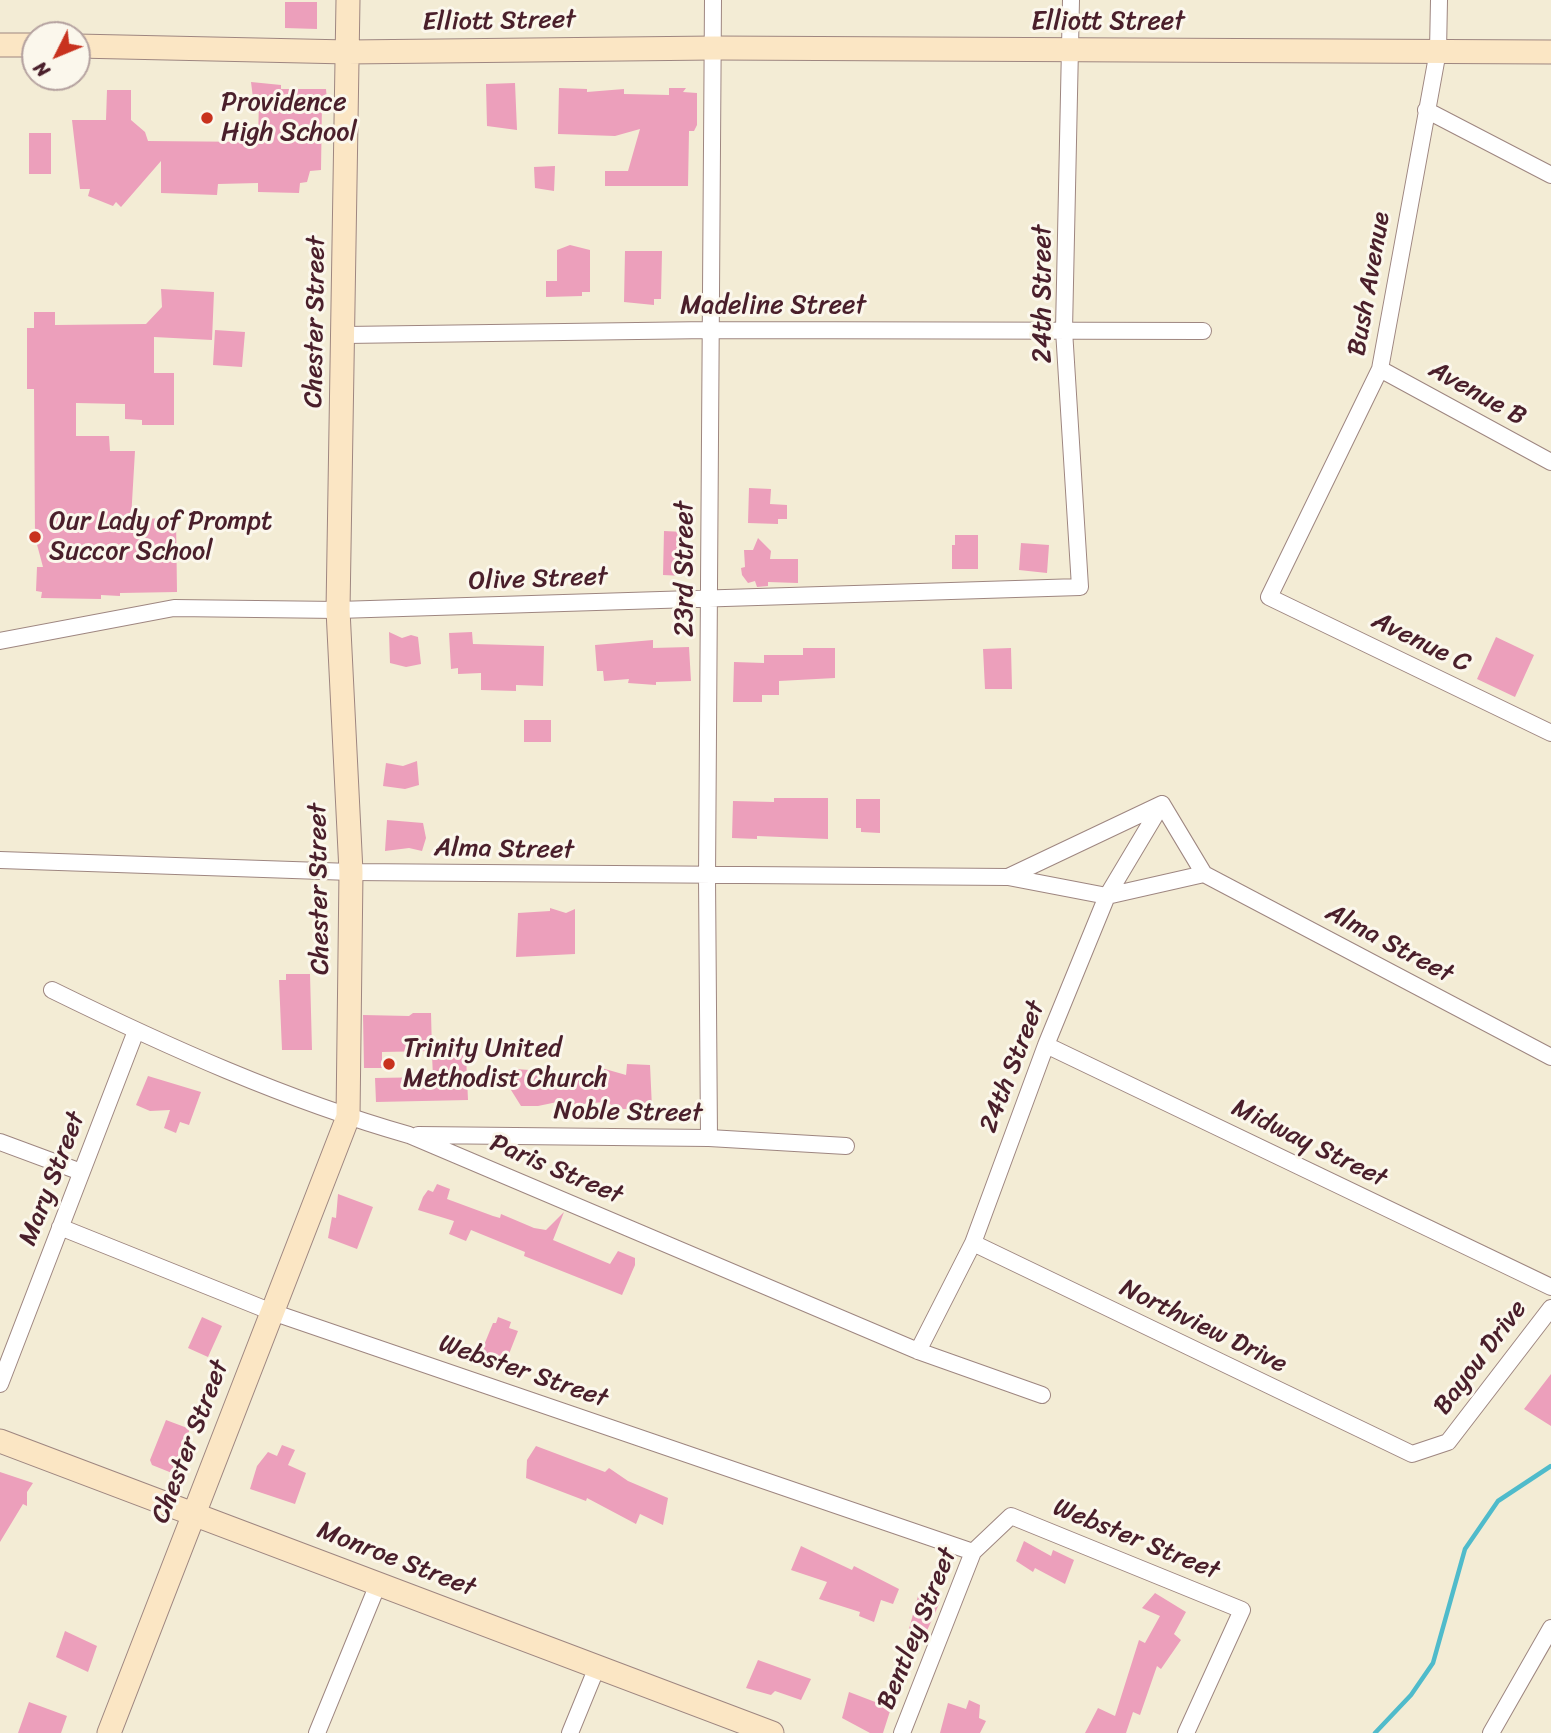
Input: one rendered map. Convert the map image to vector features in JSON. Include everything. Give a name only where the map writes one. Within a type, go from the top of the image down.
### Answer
[{"type":"street","name":"Chester Street","points":[[108,1733],[348,1117],[351,872],[338,610],[345,335],[348,0]]},
{"type":"street","name":"23rd Street","points":[[709,1138],[707,877],[713,0]]},
{"type":"street","name":"24th Street","points":[[1071,0],[1064,330],[1080,587]]},
{"type":"street","name":"Bush Avenue","points":[[1269,597],[1380,369],[1438,51],[1439,0]]},
{"type":"street","points":[[0,44],[21,45]]},
{"type":"street","name":"Elliott Street","points":[[91,46],[348,52],[714,48],[1551,52]]},
{"type":"street","points":[[1426,110],[1551,175]]},
{"type":"street","name":"Madeline Street","points":[[345,335],[710,330],[1203,331]]},
{"type":"street","name":"Avenue B","points":[[1380,369],[1551,462]]},
{"type":"street","name":"Olive Street","points":[[0,641],[174,608],[338,610],[1080,587]]},
{"type":"street","name":"Avenue C","points":[[1269,597],[1551,733]]},
{"type":"street","name":"24th Street","points":[[918,1351],[973,1244],[1046,1045],[1107,896],[1162,804]]},
{"type":"street","points":[[1162,804],[1203,874]]},
{"type":"street","name":"Alma Street","points":[[1008,877],[1162,804]]},
{"type":"street","name":"Alma Street","points":[[0,860],[351,872],[707,877],[1008,877],[1107,896],[1203,874],[1551,1057]]},
{"type":"street","name":"Paris Street","points":[[52,990],[136,1031],[348,1117],[409,1135],[918,1351],[1042,1395]]},
{"type":"street","name":"Mary Street","points":[[0,1384],[136,1031]]},
{"type":"street","name":"Midway Street","points":[[1046,1045],[1551,1287]]},
{"type":"street","name":"Noble Street","points":[[409,1135],[709,1138],[846,1146]]},
{"type":"street","points":[[0,1142],[82,1172]]},
{"type":"street","name":"Webster Street","points":[[60,1227],[272,1312],[973,1552]]},
{"type":"street","name":"Northview Drive","points":[[973,1244],[1412,1454]]},
{"type":"street","name":"Bayou Drive","points":[[1412,1454],[1448,1442],[1551,1308]]},
{"type":"street","name":"Monroe Street","points":[[0,1441],[772,1733]]},
{"type":"street","name":"Webster Street","points":[[1011,1516],[1242,1610],[1186,1733]]},
{"type":"street","name":"Bentley Street","points":[[902,1733],[973,1552],[1011,1516]]},
{"type":"street","points":[[317,1733],[378,1584]]},
{"type":"street","points":[[1491,1733],[1551,1628]]},
{"type":"street","points":[[570,1733],[597,1667]]},
{"type":"building","points":[[285,2],[317,2],[317,29],[285,28]]},
{"type":"building","points":[[251,82],[281,85],[281,89],[326,89],[327,101],[322,102],[321,170],[310,171],[307,182],[300,183],[299,193],[258,192],[258,183],[218,184],[217,195],[161,193],[161,161],[121,207],[116,202],[113,206],[88,196],[90,189],[80,189],[72,120],[106,120],[107,90],[131,90],[131,120],[145,132],[148,141],[258,142],[259,99],[253,98]]},
{"type":"building","points":[[515,83],[517,130],[487,126],[486,84]]},
{"type":"building","points":[[559,88],[587,89],[587,92],[624,89],[624,94],[669,95],[669,88],[686,88],[683,92],[697,93],[697,125],[694,131],[689,131],[688,186],[605,186],[605,171],[628,171],[640,129],[615,136],[558,134]]},
{"type":"building","points":[[29,133],[51,133],[51,174],[29,174]]},
{"type":"building","points":[[555,166],[554,191],[535,188],[534,167]]},
{"type":"building","points":[[570,245],[590,250],[590,292],[582,292],[582,296],[546,297],[546,281],[557,281],[557,250]]},
{"type":"building","points":[[625,251],[662,251],[661,299],[654,299],[654,305],[624,302]]},
{"type":"building","points":[[161,289],[214,292],[212,340],[154,337],[154,373],[174,373],[174,425],[142,425],[142,420],[125,419],[125,404],[76,403],[76,436],[109,436],[110,451],[135,451],[131,519],[176,518],[177,592],[120,593],[120,596],[101,595],[101,599],[41,598],[42,592],[36,591],[37,567],[43,567],[35,537],[34,389],[27,389],[27,328],[34,328],[34,312],[55,312],[55,325],[146,324],[162,307]]},
{"type":"building","points":[[215,330],[245,332],[242,367],[213,365]]},
{"type":"building","points":[[749,488],[771,489],[770,504],[787,505],[787,519],[778,519],[778,524],[748,523]]},
{"type":"building","points":[[664,531],[684,532],[683,576],[663,575]]},
{"type":"building","points":[[955,535],[978,535],[978,569],[952,569],[952,545],[955,545]]},
{"type":"building","points":[[758,538],[771,551],[770,559],[798,559],[798,583],[768,582],[768,586],[757,587],[755,581],[748,583],[741,568],[745,567],[744,550],[753,550]]},
{"type":"building","points":[[1021,543],[1049,545],[1047,573],[1019,570]]},
{"type":"building","points":[[389,632],[402,638],[411,635],[418,637],[421,664],[406,667],[390,663]]},
{"type":"building","points":[[472,632],[473,644],[544,646],[543,686],[516,685],[516,691],[481,690],[481,673],[458,674],[458,668],[451,669],[449,633]]},
{"type":"building","points":[[1496,637],[1534,655],[1515,697],[1477,679]]},
{"type":"building","points":[[653,640],[653,648],[689,647],[691,681],[656,682],[656,685],[628,683],[629,679],[604,681],[603,671],[597,671],[595,645]]},
{"type":"building","points":[[803,648],[835,648],[835,678],[779,681],[779,695],[762,695],[762,702],[733,702],[734,662],[764,663],[764,655],[803,655]]},
{"type":"building","points":[[1011,648],[1012,689],[985,689],[983,649]]},
{"type":"building","points":[[524,720],[551,720],[551,742],[524,742]]},
{"type":"building","points":[[417,761],[419,785],[405,789],[383,786],[386,763],[403,766]]},
{"type":"building","points":[[774,798],[828,798],[828,839],[757,836],[757,839],[732,838],[733,801],[774,802]]},
{"type":"building","points":[[856,799],[880,799],[880,833],[861,832],[861,828],[856,828]]},
{"type":"building","points":[[387,820],[423,823],[426,838],[422,851],[409,848],[385,851]]},
{"type":"building","points":[[550,908],[566,913],[575,909],[575,954],[516,957],[518,913],[550,911]]},
{"type":"building","points":[[286,974],[310,974],[312,1050],[282,1050],[279,980],[286,980]]},
{"type":"building","points":[[413,1013],[431,1013],[432,1051],[382,1052],[382,1068],[364,1068],[363,1015],[409,1016]]},
{"type":"building","points":[[432,1055],[466,1055],[468,1100],[376,1102],[375,1078],[433,1077]]},
{"type":"building","points":[[627,1064],[650,1065],[652,1108],[623,1109],[604,1102],[563,1106],[562,1101],[521,1106],[511,1090],[515,1069],[589,1074],[598,1067],[626,1075]]},
{"type":"building","points":[[148,1076],[201,1092],[189,1125],[180,1122],[176,1133],[164,1128],[170,1110],[150,1111],[136,1105]]},
{"type":"building","points":[[437,1184],[450,1189],[447,1199],[500,1218],[501,1214],[534,1228],[546,1230],[564,1212],[553,1240],[610,1264],[618,1251],[635,1258],[635,1265],[622,1295],[524,1256],[525,1252],[471,1230],[466,1241],[449,1234],[454,1221],[418,1210],[428,1190],[433,1192]]},
{"type":"building","points":[[338,1194],[373,1207],[357,1249],[328,1238],[332,1217],[336,1218]]},
{"type":"building","points":[[202,1317],[222,1326],[208,1357],[188,1348]]},
{"type":"building","points":[[498,1317],[511,1322],[509,1328],[518,1331],[507,1359],[502,1357],[500,1363],[480,1355]]},
{"type":"building","points":[[1551,1374],[1551,1426],[1524,1409]]},
{"type":"building","points":[[166,1420],[190,1429],[172,1473],[152,1465],[150,1460]]},
{"type":"building","points":[[282,1445],[295,1450],[288,1465],[306,1473],[295,1504],[250,1489],[257,1466],[268,1452],[277,1456]]},
{"type":"building","points":[[536,1446],[605,1472],[609,1468],[628,1481],[668,1498],[663,1525],[640,1514],[636,1524],[587,1498],[586,1501],[526,1478],[527,1460]]},
{"type":"building","points":[[0,1472],[33,1483],[27,1492],[27,1506],[23,1504],[0,1542]]},
{"type":"building","points":[[1024,1541],[1051,1556],[1053,1550],[1074,1560],[1065,1584],[1035,1568],[1033,1572],[1016,1561]]},
{"type":"building","points":[[801,1546],[852,1570],[854,1566],[899,1589],[893,1604],[881,1600],[874,1622],[859,1616],[860,1612],[819,1599],[827,1582],[791,1570]]},
{"type":"building","points":[[1155,1593],[1186,1612],[1174,1634],[1181,1640],[1161,1669],[1157,1666],[1140,1715],[1133,1712],[1126,1733],[1085,1733],[1098,1708],[1115,1716],[1139,1640],[1145,1643],[1160,1616],[1142,1608]]},
{"type":"building","points":[[918,1596],[940,1602],[925,1635],[909,1629]]},
{"type":"building","points":[[65,1631],[97,1646],[88,1672],[56,1657]]},
{"type":"building","points":[[758,1660],[811,1679],[801,1700],[775,1691],[771,1695],[746,1688]]},
{"type":"building","points":[[849,1692],[891,1708],[883,1733],[870,1733],[842,1718]]},
{"type":"building","points":[[969,1700],[980,1705],[979,1718],[986,1721],[980,1733],[940,1733],[948,1703],[966,1709]]},
{"type":"building","points":[[29,1702],[67,1716],[61,1733],[18,1733]]},
{"type":"waterway","points":[[1375,1733],[1411,1695],[1433,1663],[1465,1549],[1498,1501],[1551,1466]]},
{"type":"place","name":"Providence High School","points":[[207,118]]},
{"type":"place","name":"Our Lady of Prompt Succor School","points":[[35,537]]},
{"type":"place","name":"Trinity United Methodist Church","points":[[389,1064]]}]
